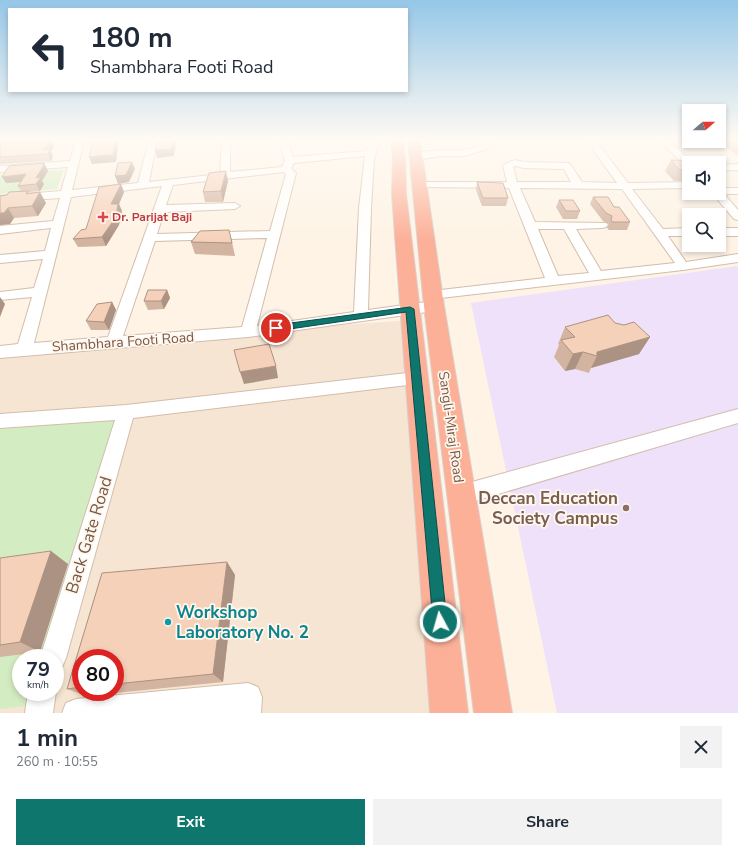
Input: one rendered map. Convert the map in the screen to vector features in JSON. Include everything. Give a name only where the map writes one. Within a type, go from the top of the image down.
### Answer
[{"type":"highway","name":"Sangli-Miraj Road","points":[[400,173],[399,194],[425,303],[461,495],[493,713]]},
{"type":"highway","name":"Sangli-Miraj Road","points":[[417,173],[425,303],[416,378],[450,713]]},
{"type":"street","points":[[25,349],[73,173]]},
{"type":"street","points":[[144,185],[146,173]]},
{"type":"street","points":[[0,199],[68,194],[239,173]]},
{"type":"street","points":[[248,332],[291,173]]},
{"type":"street","points":[[361,316],[368,173]]},
{"type":"street","points":[[510,173],[513,184],[553,281]]},
{"type":"street","points":[[571,173],[578,185]]},
{"type":"street","points":[[615,173],[683,266]]},
{"type":"street","points":[[113,344],[169,182]]},
{"type":"street","points":[[418,184],[682,185]]},
{"type":"street","points":[[726,192],[738,191]]},
{"type":"street","points":[[725,200],[738,216]]},
{"type":"street","points":[[160,210],[235,206]]},
{"type":"street","points":[[0,230],[59,224]]},
{"type":"street","points":[[530,226],[602,225]]},
{"type":"street","points":[[568,226],[597,276]]},
{"type":"street","points":[[660,233],[682,232]]},
{"type":"street","points":[[726,232],[738,232]]},
{"type":"street","points":[[150,238],[274,234]]},
{"type":"street","points":[[0,259],[51,254]]},
{"type":"street","name":"Shambhara Footi Road","points":[[0,352],[248,332],[361,316],[425,303],[553,281],[737,259]]},
{"type":"street","points":[[0,296],[41,292]]},
{"type":"street","points":[[0,421],[126,412],[416,378]]},
{"type":"street","name":"Back Gate Road","points":[[56,649],[126,412]]},
{"type":"street","points":[[461,495],[738,416]]},
{"type":"street","points":[[39,713],[41,701]]},
{"type":"street","points":[[76,713],[248,705]]},
{"type":"shaded area","name":"Deccan Education Society Campus","points":[[738,266],[738,713],[557,713],[471,303]]},
{"type":"shaded area","points":[[411,320],[449,713],[0,713],[0,350]]},
{"type":"green space","points":[[63,173],[57,189],[0,194],[0,174]]},
{"type":"green space","points":[[115,419],[45,649],[12,649],[12,701],[28,701],[27,706],[0,709],[0,429]]},
{"type":"building","points":[[4,173],[39,173],[36,178],[41,177],[36,184],[18,186],[26,174],[2,177]]},
{"type":"building","points":[[116,173],[127,173],[126,175],[115,176]]},
{"type":"building","points":[[209,173],[225,173],[221,191],[203,192]]},
{"type":"building","points":[[477,182],[503,183],[508,198],[483,198]]},
{"type":"building","points":[[121,184],[111,204],[118,204],[116,217],[102,237],[73,239],[81,230],[86,229],[99,187]]},
{"type":"building","points":[[28,191],[26,194],[40,192],[32,206],[8,208],[4,213],[0,213],[0,196],[7,195],[9,192]]},
{"type":"building","points":[[593,197],[608,197],[614,207],[619,207],[630,222],[612,222],[612,216],[606,213]]},
{"type":"building","points":[[559,200],[573,200],[580,211],[566,211]]},
{"type":"building","points":[[229,230],[232,243],[191,242],[200,231]]},
{"type":"building","points":[[148,290],[167,290],[161,301],[144,301]]},
{"type":"building","points":[[112,302],[104,322],[86,321],[97,304]]},
{"type":"building","points":[[608,315],[615,323],[624,325],[634,322],[650,337],[597,352],[597,356],[583,352],[573,354],[561,340],[575,337],[565,327]]},
{"type":"building","points":[[269,344],[276,366],[240,372],[234,350]]},
{"type":"building","points":[[51,551],[20,642],[0,645],[0,558]]},
{"type":"building","name":"Workshop Laboratory No. 2","points":[[227,562],[213,674],[124,683],[124,649],[79,649],[102,573]]},
{"type":"building","name":"Workshop Laboratory No. 2","points":[[72,672],[72,688],[67,689]]},
{"type":"place","name":"Dr. Parijat Baji","points":[[103,217]]},
{"type":"place","name":"Deccan Education Society Campus","points":[[626,508]]},
{"type":"place","name":"Workshop Laboratory No. 2","points":[[168,622]]},
{"type":"route","points":[[276,328],[410,309],[440,622]]}]
